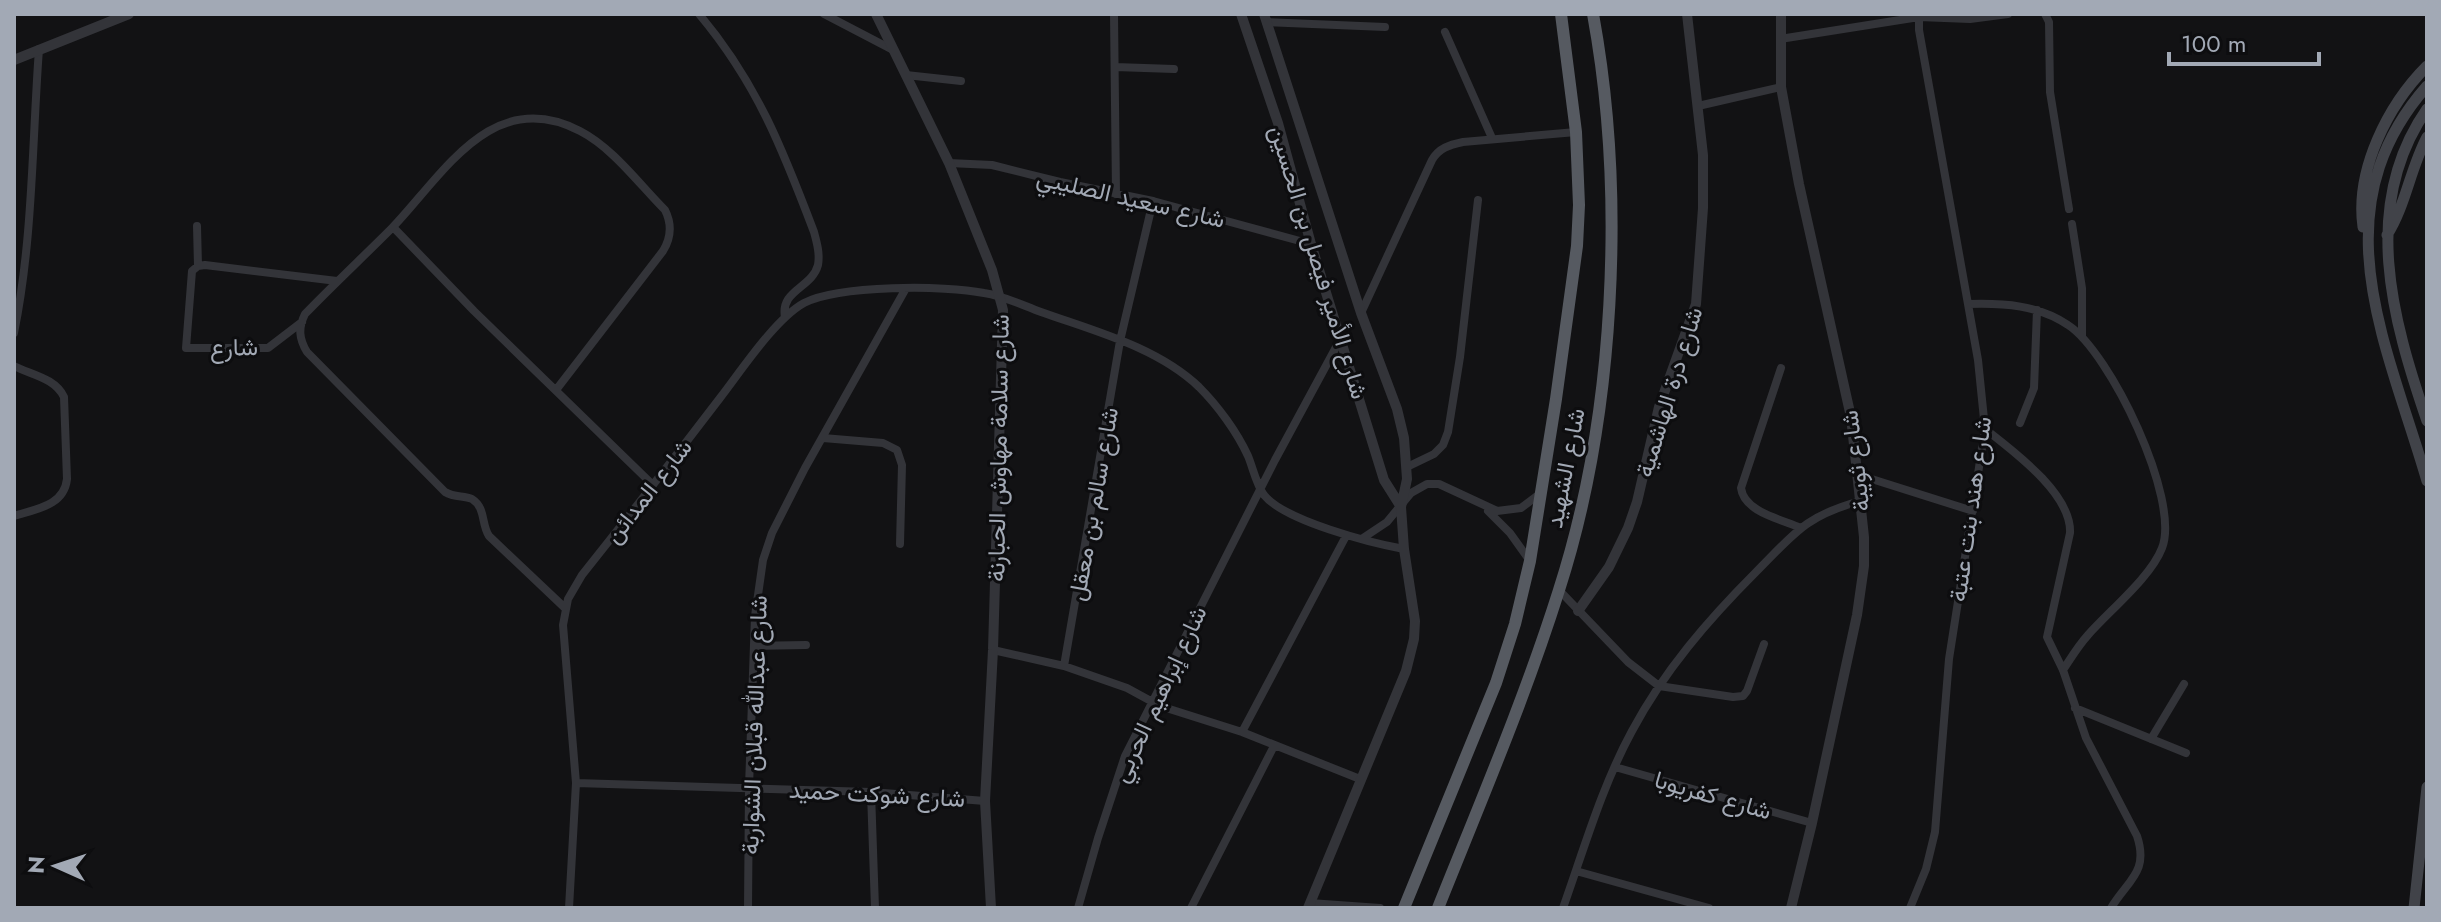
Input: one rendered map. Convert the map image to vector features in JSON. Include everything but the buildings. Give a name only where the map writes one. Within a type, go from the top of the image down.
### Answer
[{"type":"highway","name":"شارع الشهيد","points":[[1404,908],[1496,683],[1515,624],[1530,561],[1551,437],[1577,246],[1576,132],[1561,14]]},
{"type":"highway","name":"شارع الشهيد","points":[[1438,908],[1501,750],[1559,590],[1591,462],[1602,389],[1610,275],[1608,126],[1593,14]]},
{"type":"main road","points":[[2427,66],[2402,97],[2375,147],[2362,200],[2374,303],[2382,340],[2427,481]]},
{"type":"main road","points":[[2368,243],[2370,205],[2382,161],[2404,117],[2427,86]]},
{"type":"main road","points":[[2427,109],[2410,136],[2396,171],[2386,236],[2395,317],[2427,421]]},
{"type":"main road","points":[[2386,236],[2400,212],[2414,164],[2427,137]]},
{"type":"main road","points":[[2414,908],[2427,787]]},
{"type":"street","points":[[14,60],[129,14]]},
{"type":"street","points":[[699,14],[737,62],[763,106],[814,232],[818,251],[817,268],[808,281],[787,298],[785,317]]},
{"type":"street","points":[[824,14],[893,50]]},
{"type":"street","name":"شارع سلامة مهاوش الحبارنة","points":[[876,14],[949,163],[1001,296],[1003,325],[993,650],[985,801],[991,908]]},
{"type":"street","points":[[1114,14],[1116,194]]},
{"type":"street","name":"شارع الأمير فيصل بن الحسين","points":[[1241,14],[1278,123],[1311,244],[1384,480],[1401,507]]},
{"type":"street","points":[[1363,14],[1363,26]]},
{"type":"street","name":"شارع درة الهاشمية","points":[[1578,611],[1609,567],[1628,528],[1659,407],[1694,314],[1698,295],[1703,208],[1702,133],[1687,14]]},
{"type":"street","name":"شارع ثويبة","points":[[1781,14],[1781,87],[1799,184],[1851,417],[1864,537],[1861,591],[1791,908]]},
{"type":"street","points":[[1780,39],[1919,15],[1970,19],[2008,14]]},
{"type":"street","points":[[2045,14],[2049,22],[2050,92],[2069,209]]},
{"type":"street","name":"شارع هند بنت عتبة","points":[[1910,908],[1926,869],[1935,832],[1949,659],[1985,429],[1969,304],[1948,200],[1919,15]]},
{"type":"street","points":[[1265,18],[1385,27]]},
{"type":"street","name":"شارع الأمير فيصل بن الحسين","points":[[1265,18],[1361,313],[1397,409],[1407,467],[1401,507],[1415,621],[1411,656],[1309,906]]},
{"type":"street","points":[[1445,32],[1492,138]]},
{"type":"street","points":[[14,333],[26,238],[39,49]]},
{"type":"street","points":[[1115,67],[1174,69]]},
{"type":"street","points":[[906,75],[961,81]]},
{"type":"street","points":[[1698,106],[1781,87]]},
{"type":"street","points":[[556,390],[663,251],[669,238],[670,224],[665,210],[589,136],[559,122],[526,119],[484,132],[466,145],[393,227],[305,314],[300,337],[307,352],[445,492],[453,497],[472,499],[482,511],[489,536],[565,608]]},
{"type":"street","points":[[1361,313],[1435,155],[1452,144],[1576,132]]},
{"type":"street","name":"شارع سعيد الصليبي","points":[[949,163],[992,165],[1153,201],[1311,244]]},
{"type":"street","points":[[1407,467],[1434,454],[1443,445],[1448,432],[1478,200]]},
{"type":"street","name":"شارع سالم بن معقل","points":[[1064,666],[1120,341],[1153,201]]},
{"type":"street","points":[[2072,224],[2082,288],[2082,336]]},
{"type":"street","points":[[197,226],[198,266],[337,281]]},
{"type":"street","points":[[393,227],[474,311],[653,485]]},
{"type":"street","name":"شارع","points":[[198,266],[191,274],[186,348],[268,348],[302,322]]},
{"type":"street","name":"شارع المدائن","points":[[569,908],[576,783],[563,625],[565,608],[577,583],[785,317],[804,304],[842,291],[945,288],[1001,296],[1139,348],[1199,387],[1239,438],[1261,489]]},
{"type":"street","name":"شارع عبدالله قبلان الشواربة","points":[[748,908],[754,646],[758,590],[772,533],[905,290]]},
{"type":"street","points":[[1969,304],[2007,304],[2037,310],[2069,325],[2082,336],[2125,402],[2146,447],[2162,495],[2165,536],[2162,548],[2150,567],[2087,636],[2063,670]]},
{"type":"street","points":[[2020,423],[2034,388],[2037,310]]},
{"type":"street","name":"شارع إبراهيم الحربي","points":[[1078,908],[1125,756],[1150,702],[1341,337]]},
{"type":"street","points":[[14,366],[51,381],[64,397],[67,479],[66,491],[57,501],[14,516]]},
{"type":"street","points":[[1781,368],[1741,488],[1749,505],[1801,528]]},
{"type":"street","points":[[1985,429],[2039,476],[2069,516],[2070,533],[2047,630],[2052,651],[2063,670],[2095,757],[2142,850],[2138,871],[2111,908]]},
{"type":"street","points":[[823,438],[883,443],[897,450],[902,465],[900,544]]},
{"type":"street","points":[[1859,475],[1973,511]]},
{"type":"street","points":[[1363,538],[1387,522],[1416,489],[1433,483],[1485,508],[1509,512],[1532,502],[1541,493]]},
{"type":"street","points":[[1261,489],[1282,508],[1346,536],[1404,549]]},
{"type":"street","points":[[1563,908],[1615,767],[1659,686],[1709,620],[1801,528],[1825,511],[1860,501]]},
{"type":"street","points":[[1485,508],[1510,533],[1530,561]]},
{"type":"street","points":[[1242,732],[1346,536]]},
{"type":"street","points":[[1559,590],[1628,662],[1659,686],[1743,696],[1764,644]]},
{"type":"street","points":[[754,646],[806,645]]},
{"type":"street","points":[[993,650],[1064,666],[1127,688],[1150,702],[1242,732],[1360,779]]},
{"type":"street","points":[[2151,739],[2184,684]]},
{"type":"street","points":[[2075,708],[2186,753]]},
{"type":"street","points":[[1191,908],[1274,746]]},
{"type":"street","name":"شارع كفريوبا","points":[[1615,767],[1812,823]]},
{"type":"street","name":"شارع شوكت حميد","points":[[576,783],[871,792],[985,801]]},
{"type":"street","points":[[871,792],[875,908]]},
{"type":"street","points":[[1576,871],[1709,908]]},
{"type":"street","points":[[1309,906],[1380,908]]}]
